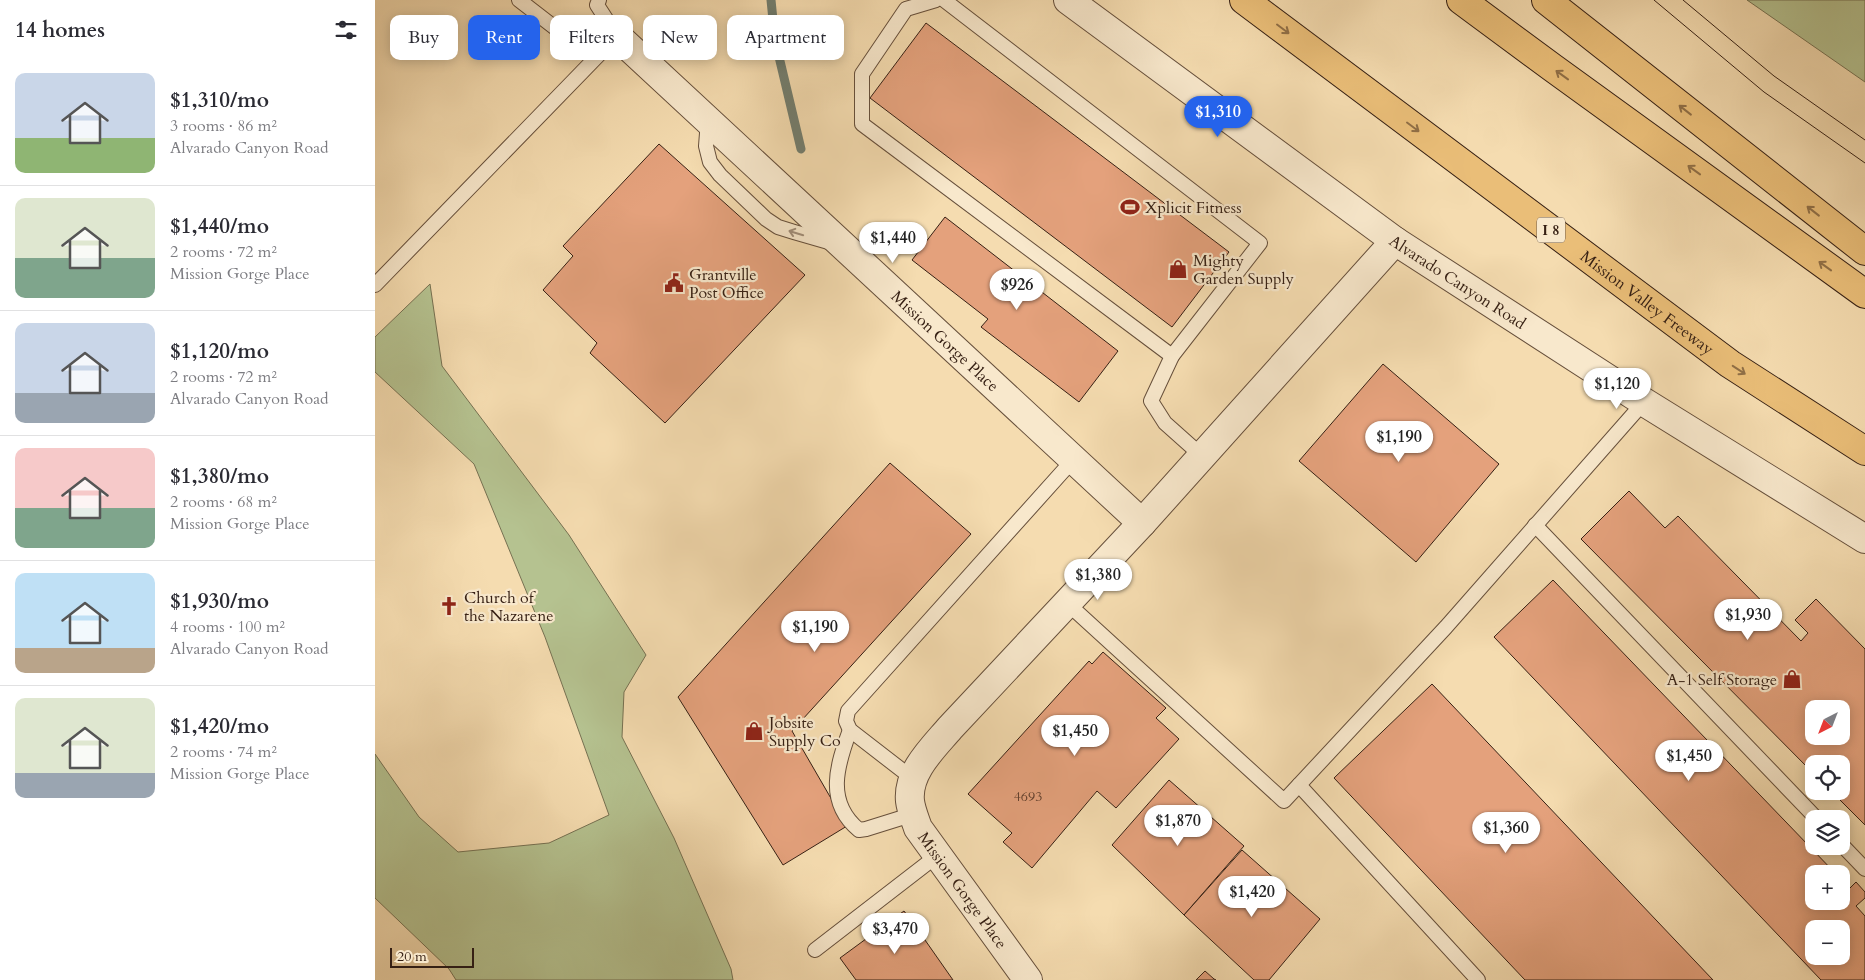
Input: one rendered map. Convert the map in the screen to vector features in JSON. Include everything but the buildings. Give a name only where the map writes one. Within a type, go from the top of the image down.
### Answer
[{"type":"highway","name":"Mission Valley Freeway","points":[[1243,0],[1730,364],[1865,451]]},
{"type":"highway","points":[[1461,0],[1865,294]]},
{"type":"highway","points":[[1546,0],[1865,251]]},
{"type":"street","name":"Alvarado Canyon Road","points":[[1068,0],[1395,241],[1644,402],[1865,539]]},
{"type":"street","name":"Mission Gorge Place","points":[[633,51],[1142,523]]},
{"type":"street","points":[[912,778],[928,754],[950,728],[1142,523],[1395,241]]},
{"type":"street","name":"Mission Gorge Place","points":[[912,778],[910,800],[918,828],[1028,980]]},
{"type":"lane","points":[[519,0],[550,24]]},
{"type":"lane","points":[[599,0],[597,5],[603,15]]},
{"type":"lane","points":[[936,0],[906,10],[862,74],[862,124],[1172,356]]},
{"type":"lane","points":[[944,0],[1260,243],[1172,356],[1151,401],[1165,423],[1202,456]]},
{"type":"lane","points":[[375,285],[594,60]]},
{"type":"lane","points":[[1067,603],[1284,801],[1446,627],[1644,402]]},
{"type":"lane","points":[[912,778],[850,730],[845,721],[848,711],[1073,460]]},
{"type":"lane","points":[[1535,526],[1808,810]]},
{"type":"lane","points":[[850,730],[840,757],[837,780],[837,797],[843,812],[859,830],[914,814]]},
{"type":"lane","points":[[1299,785],[1478,980]]},
{"type":"lane","points":[[1850,853],[1865,869]]},
{"type":"lane","points":[[815,950],[938,855]]},
{"type":"green space","points":[[1747,0],[1865,0],[1865,82]]},
{"type":"green space","points":[[430,284],[442,366],[569,535],[646,655],[624,692],[622,737],[674,838],[731,969],[733,980],[456,980],[449,969],[375,898],[375,754],[419,817],[458,852],[549,843],[609,815],[545,637],[474,464],[375,372],[375,337]]},
{"type":"waterway","points":[[771,0],[775,40],[801,149]]},
{"type":"tram line","points":[[1654,0],[1764,92],[1865,163]]},
{"type":"tram line","points":[[1683,0],[1774,76],[1865,140]]},
{"type":"place","name":"Xplicit Fitness","points":[[1130,207]]},
{"type":"place","name":"Mighty Garden Supply","points":[[1178,269]]},
{"type":"place","name":"Grantville Post Office","points":[[674,283]]},
{"type":"place","name":"Church of the Nazarene","points":[[449,606]]},
{"type":"place","name":"A-1 Self Storage","points":[[1792,679]]},
{"type":"place","name":"Jobsite Supply Co","points":[[754,731]]}]
